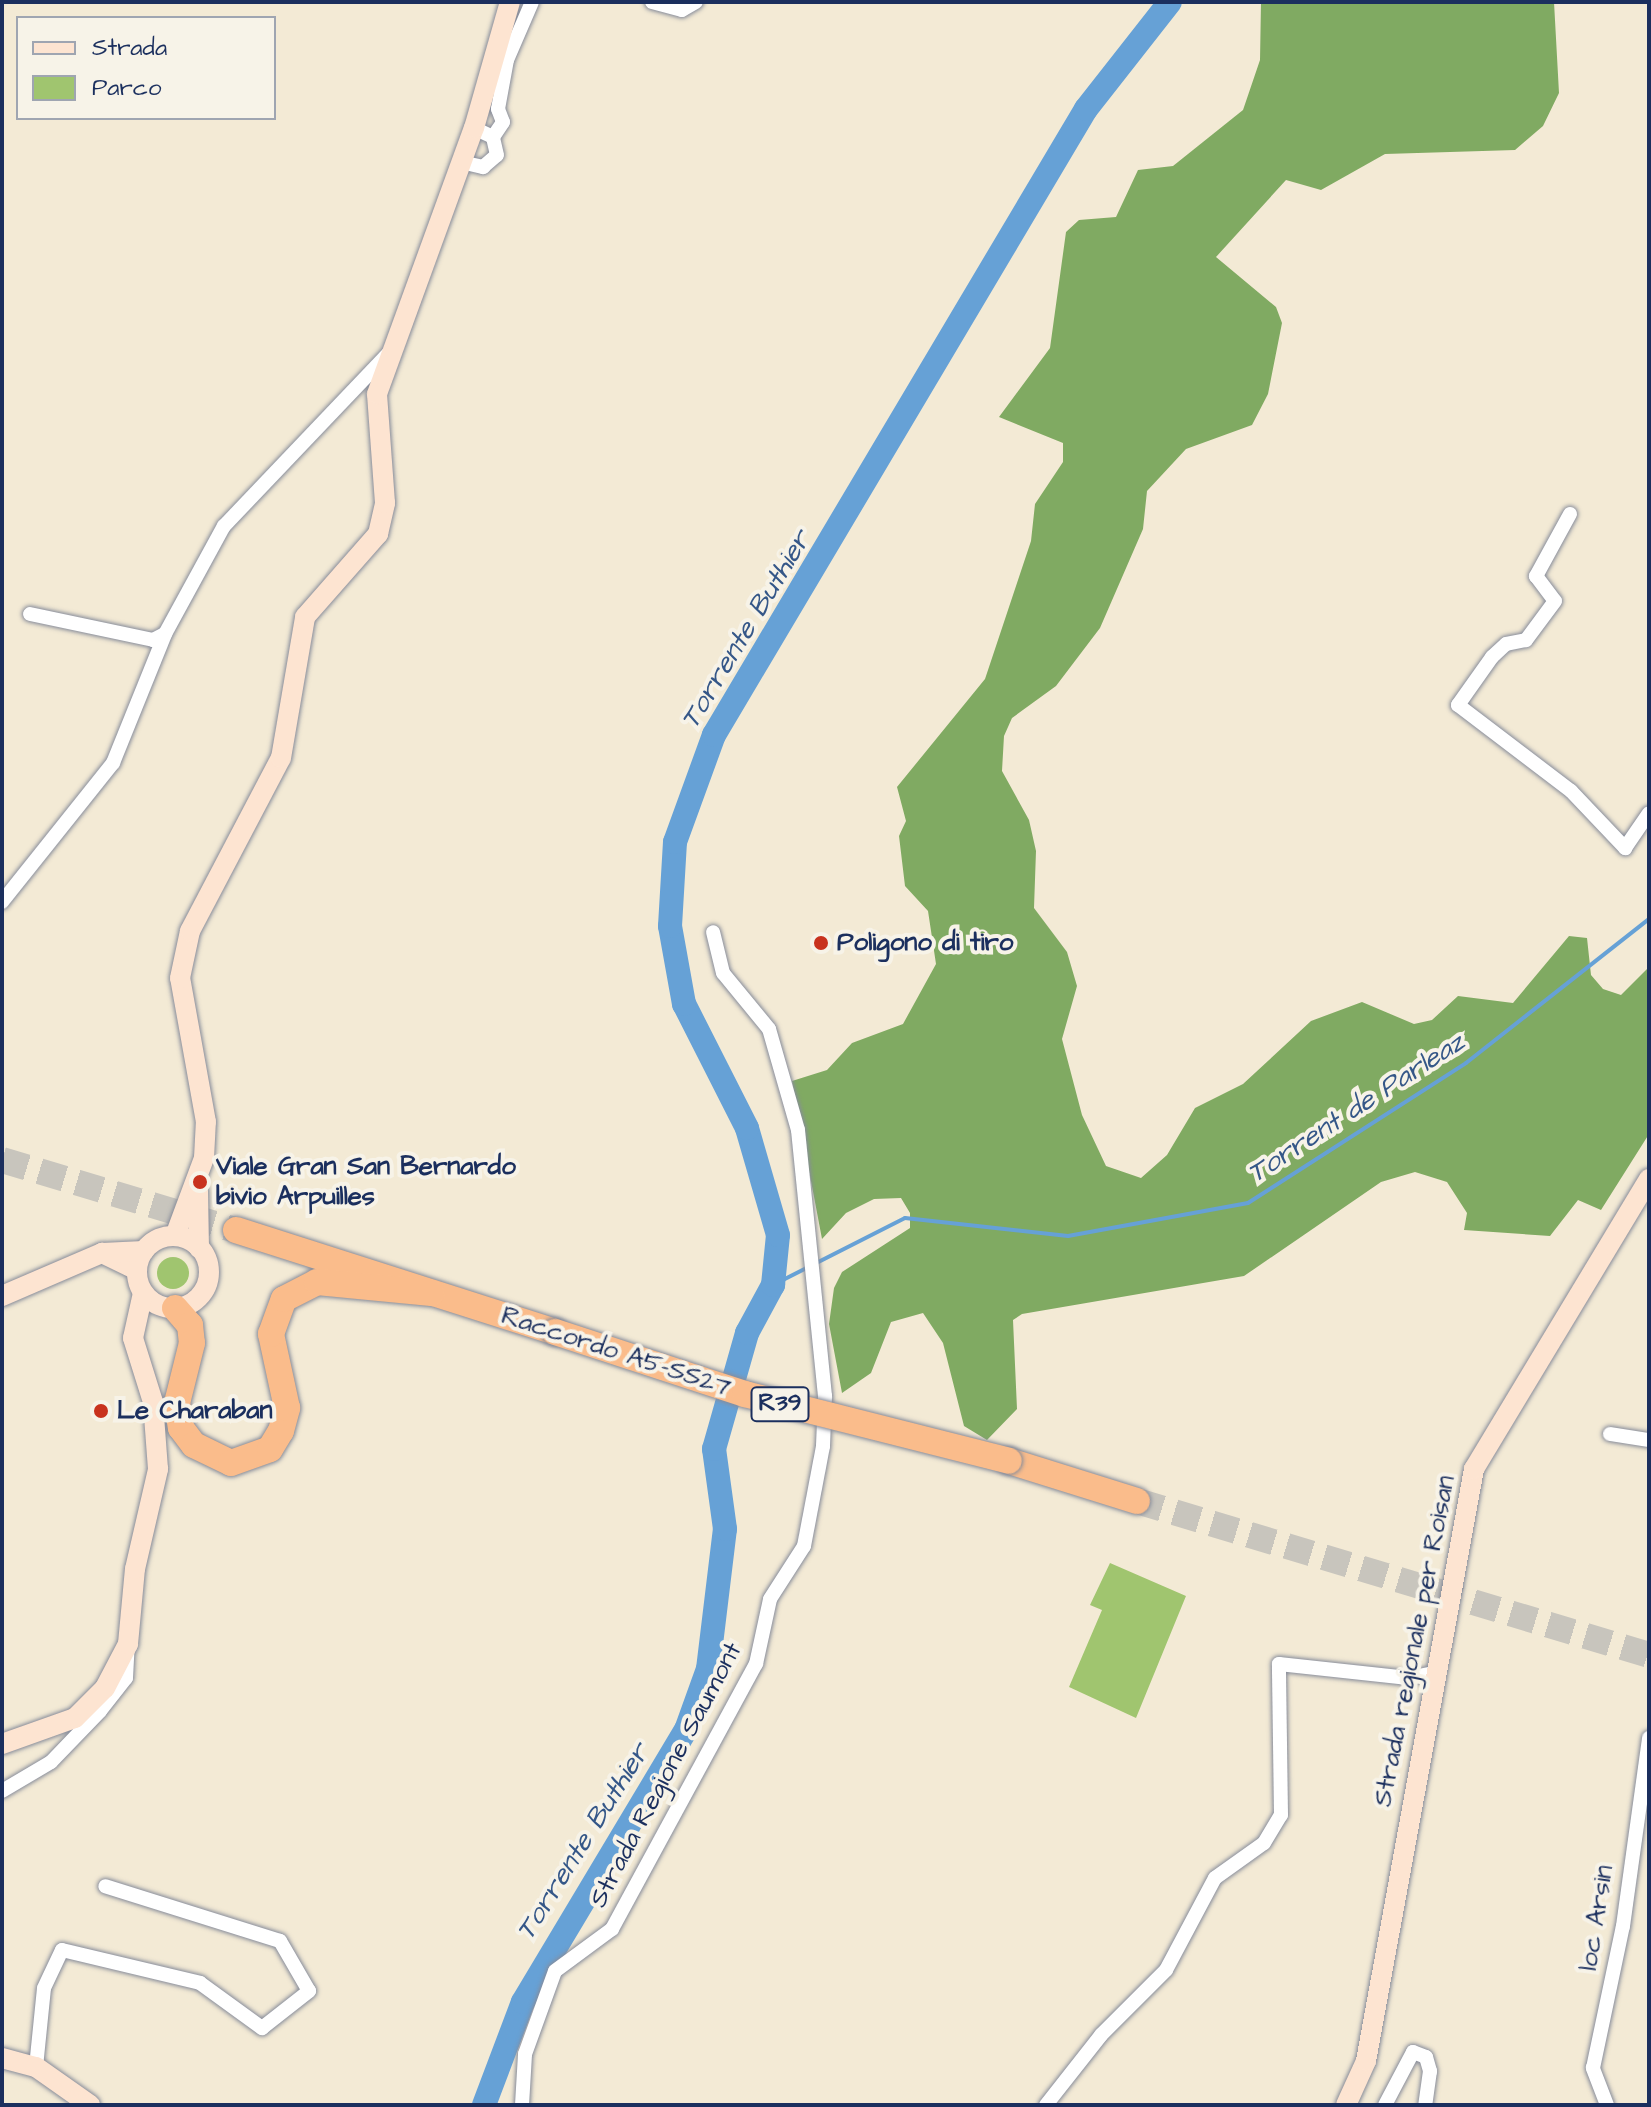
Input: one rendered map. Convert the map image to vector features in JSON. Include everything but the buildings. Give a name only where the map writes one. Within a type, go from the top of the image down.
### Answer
[{"type":"highway","name":"Raccordo A5-SS27","points":[[236,1230],[745,1394],[1009,1461],[1137,1501]]},
{"type":"highway","points":[[168,1306],[190,1325],[192,1343],[177,1403],[181,1428],[194,1445],[231,1463],[270,1449],[281,1431],[287,1408],[271,1334],[284,1299],[326,1282],[431,1293]]},
{"type":"main road","points":[[136,1348],[146,1314],[204,1290],[209,1272],[199,1248],[198,1187],[206,1122],[180,978],[190,931],[281,758],[305,617],[378,534],[385,503],[373,421],[389,354],[461,162],[484,133],[510,2]]},
{"type":"main road","name":"Strada regionale per Roisan","points":[[1346,2105],[1366,2061],[1434,1673],[1474,1469],[1649,1179]]},
{"type":"main road","points":[[2,1296],[102,1253],[140,1260],[175,1236],[198,1187]]},
{"type":"main road","points":[[175,1236],[199,1248]]},
{"type":"main road","points":[[2,1744],[75,1718],[105,1688],[128,1644],[135,1569],[158,1469],[153,1402],[136,1348],[143,1293],[140,1260]]},
{"type":"main road","points":[[143,1293],[168,1306]]},
{"type":"main road","points":[[2,2058],[36,2067],[90,2105]]},
{"type":"street","points":[[461,162],[489,165],[497,155],[484,133],[503,122],[498,109],[507,60],[532,2]]},
{"type":"street","points":[[652,2],[682,10],[696,2]]},
{"type":"street","points":[[2,902],[113,763],[165,634],[224,526],[389,354]]},
{"type":"street","points":[[1570,514],[1536,576],[1555,601],[1526,640],[1506,644],[1492,657],[1458,705],[1571,791],[1625,848],[1649,813]]},
{"type":"street","points":[[30,614],[153,640],[165,634]]},
{"type":"street","name":"Strada Regione Saumont","points":[[522,2105],[525,2054],[555,1971],[619,1919],[756,1664],[774,1590],[804,1546],[823,1446],[825,1396],[810,1290],[809,1226],[798,1130],[769,1029],[714,955],[713,932]]},
{"type":"street","points":[[1610,1434],[1649,1440]]},
{"type":"street","points":[[2,1791],[51,1762],[100,1711],[126,1678],[128,1644]]},
{"type":"street","points":[[1046,2105],[1101,2035],[1166,1970],[1215,1878],[1264,1843],[1281,1815],[1279,1664],[1408,1678],[1434,1673]]},
{"type":"street","name":"loc Arsin","points":[[1607,2105],[1593,2068],[1623,1926],[1649,1738]]},
{"type":"street","points":[[36,2067],[44,1988],[62,1950],[200,1983],[262,2028],[309,1991],[280,1941],[105,1886]]},
{"type":"street","points":[[1385,2105],[1413,2052],[1426,2057],[1430,2071],[1425,2105]]},
{"type":"green space","points":[[1261,2],[1554,2],[1559,93],[1543,126],[1515,150],[1385,154],[1321,190],[1286,180],[1216,257],[1276,307],[1282,323],[1268,394],[1252,425],[1186,449],[1147,491],[1143,529],[1100,628],[1056,686],[1012,718],[1004,736],[1002,771],[1029,820],[1036,851],[1034,908],[1067,952],[1077,986],[1062,1039],[1082,1115],[1106,1166],[1141,1178],[1167,1155],[1195,1108],[1243,1084],[1311,1021],[1362,1002],[1414,1024],[1432,1020],[1458,996],[1513,1003],[1569,936],[1587,938],[1591,975],[1603,989],[1621,995],[1649,967],[1649,1134],[1601,1210],[1578,1200],[1550,1236],[1464,1230],[1467,1213],[1447,1182],[1415,1172],[1381,1182],[1244,1276],[1022,1314],[1013,1320],[1017,1409],[987,1440],[964,1426],[943,1343],[923,1313],[891,1322],[871,1373],[842,1393],[829,1324],[834,1288],[842,1272],[910,1228],[910,1213],[901,1198],[874,1199],[846,1213],[822,1239],[792,1081],[827,1070],[852,1043],[903,1024],[936,964],[928,911],[905,886],[899,836],[906,821],[897,787],[985,679],[1031,541],[1035,504],[1063,462],[1063,443],[999,417],[1050,348],[1066,232],[1079,220],[1116,217],[1138,170],[1173,166],[1243,110],[1260,60]]},
{"type":"green space","points":[[173,1257],[184,1262],[189,1273],[184,1284],[173,1289],[162,1284],[157,1273],[162,1262]]},
{"type":"green space","points":[[1110,1563],[1186,1596],[1136,1718],[1069,1687],[1102,1610],[1090,1605]]},
{"type":"waterway","name":"Torrente Buthier","points":[[484,2105],[523,2002],[686,1730],[708,1669],[725,1529],[714,1449],[747,1333],[773,1285],[778,1235],[747,1128],[684,1004],[670,926],[675,842],[714,735],[1086,109],[1170,2]]},
{"type":"waterway","name":"Torrent de Parleaz","points":[[773,1285],[905,1218],[1068,1236],[1248,1203],[1466,1063],[1649,919]]},
{"type":"tunnel","points":[[2,1160],[236,1230]]},
{"type":"tunnel","points":[[1137,1501],[1649,1655]]},
{"type":"place","name":"Poligono di tiro","points":[[821,943]]},
{"type":"place","name":"Viale Gran San Bernardo bivio Arpuilles","points":[[200,1182]]},
{"type":"place","name":"Le Charaban","points":[[101,1411]]}]
